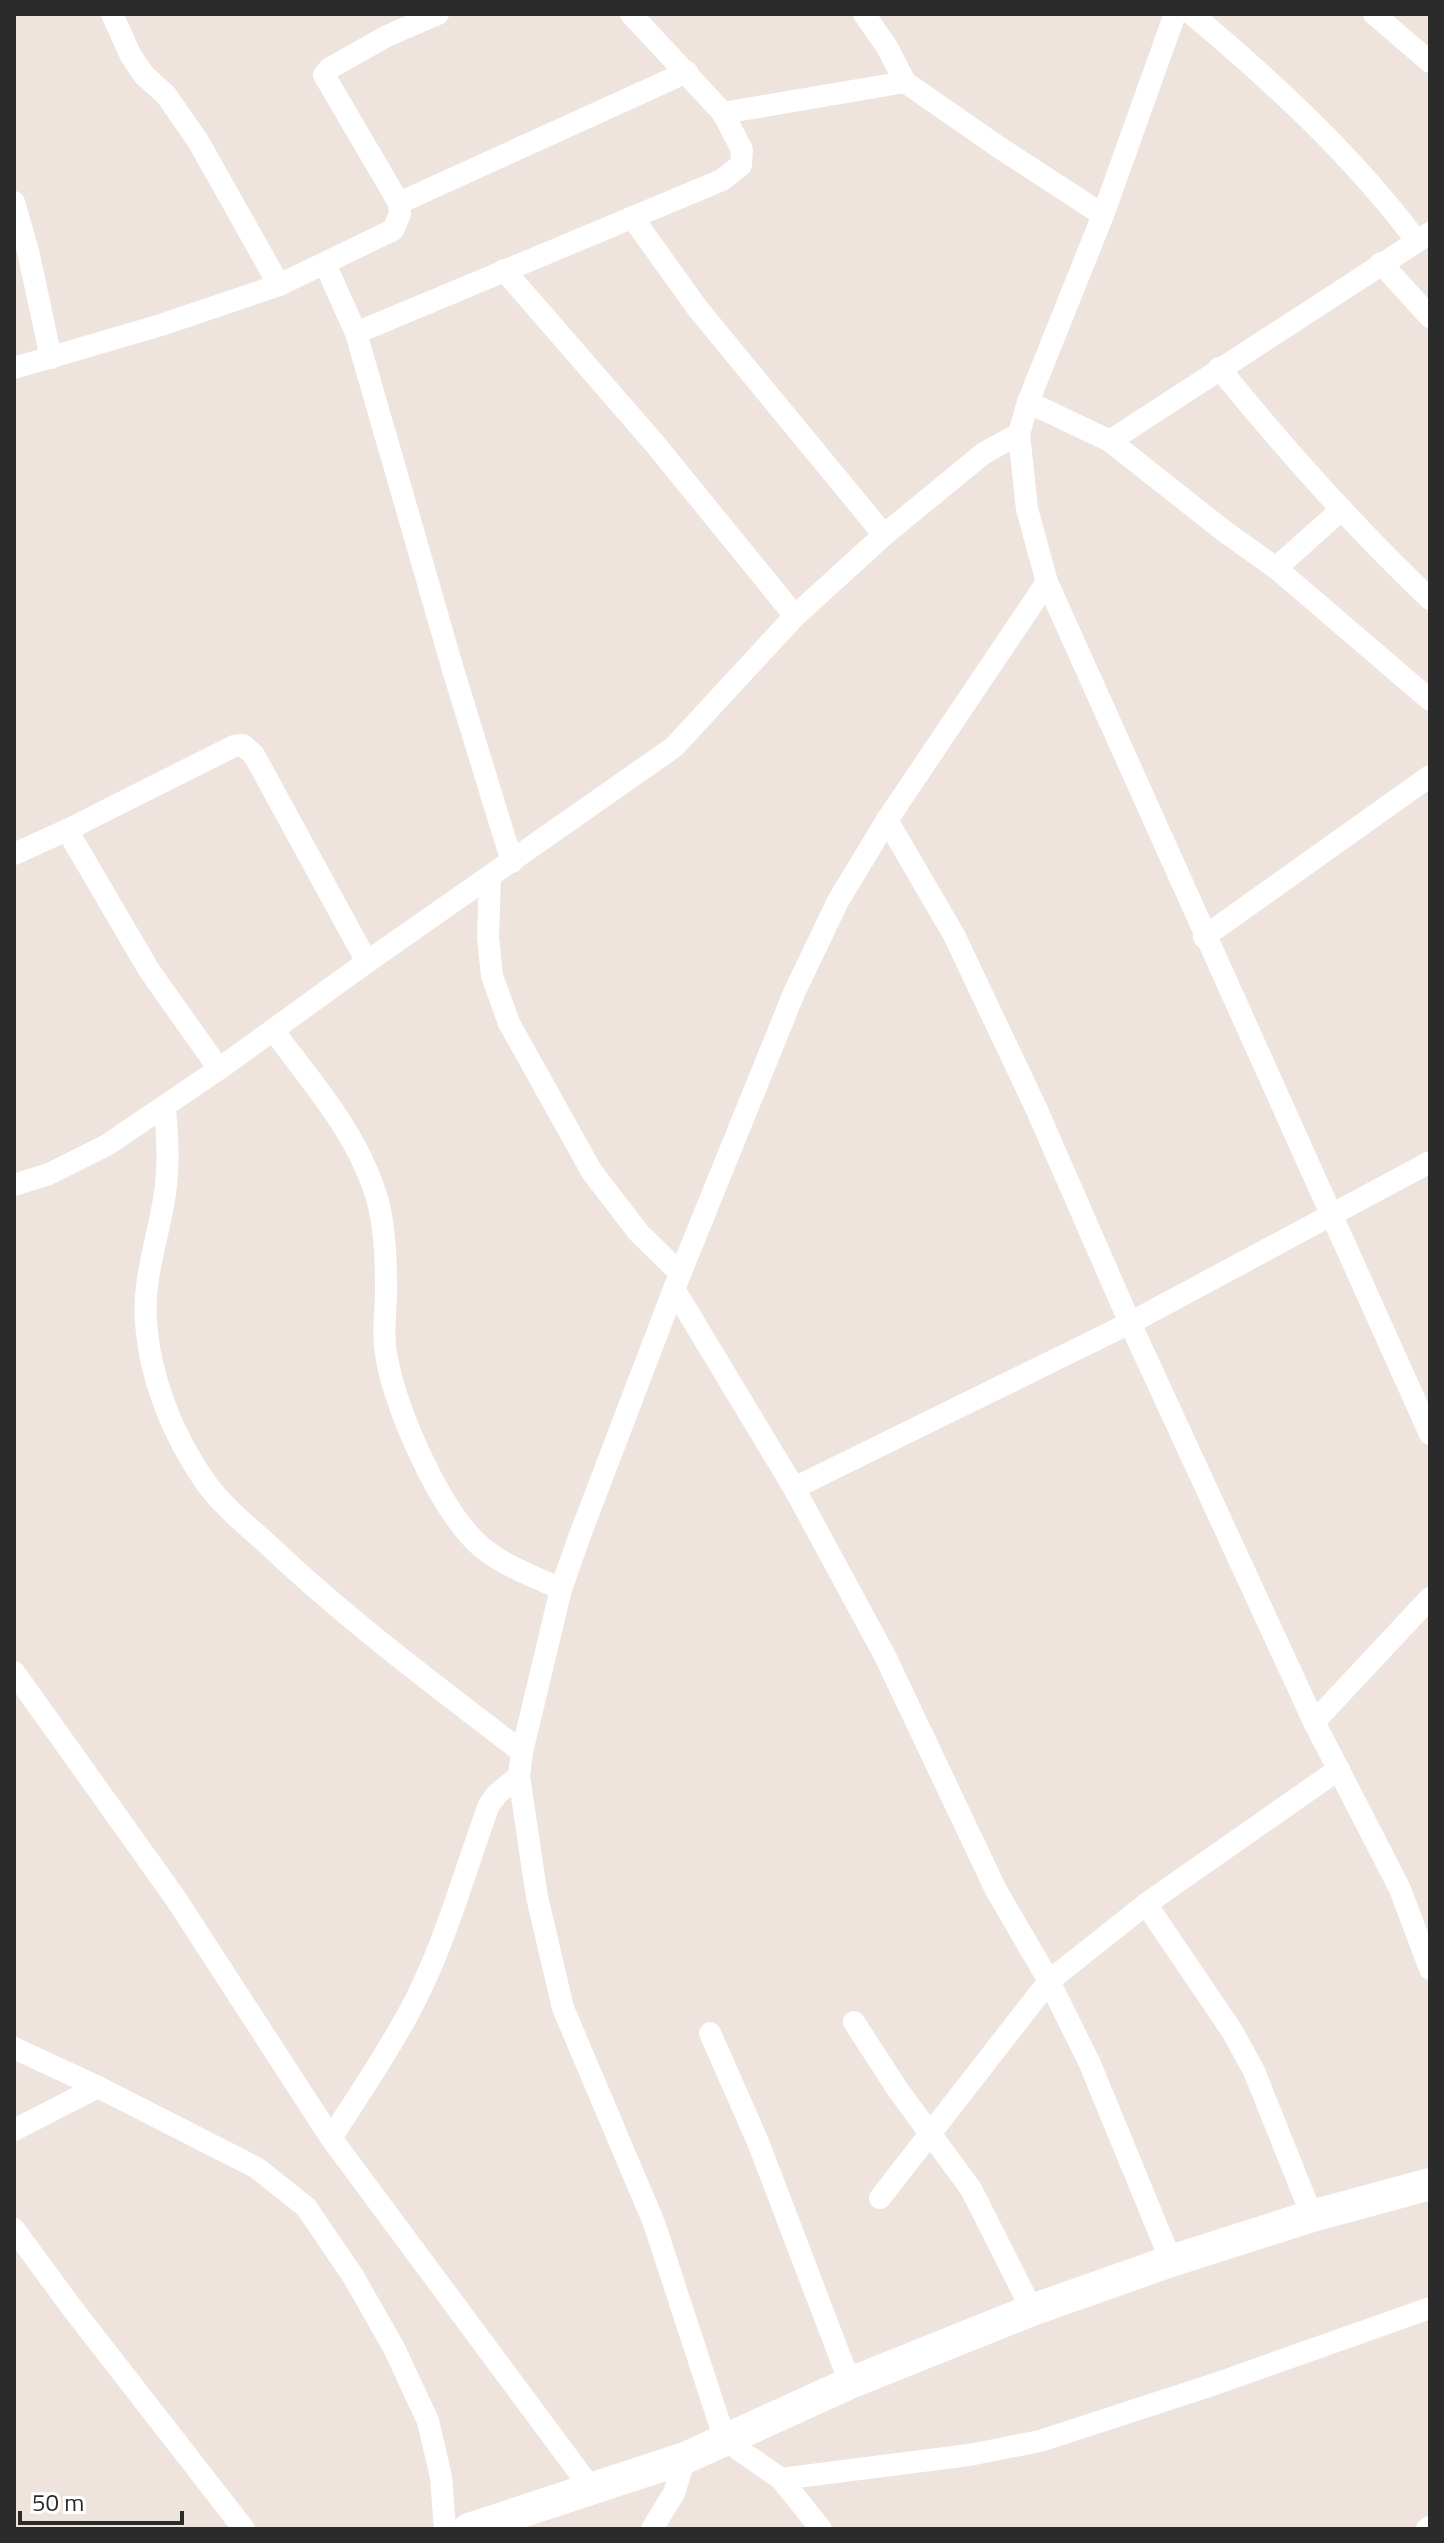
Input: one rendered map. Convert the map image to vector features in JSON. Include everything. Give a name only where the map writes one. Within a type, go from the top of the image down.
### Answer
[{"type":"street","points":[[112,14],[131,56],[144,75],[166,95],[205,151],[279,285]]},
{"type":"street","points":[[14,368],[279,285],[393,230],[400,214],[399,203],[325,80],[325,71],[387,36],[438,14]]},
{"type":"street","points":[[356,333],[722,180],[741,165],[742,150],[723,113],[631,14]]},
{"type":"street","points":[[864,14],[887,47],[905,82],[1103,215]]},
{"type":"street","points":[[1175,14],[1103,215],[1028,402],[1019,434],[1027,509],[1047,582],[1430,1434]]},
{"type":"street","points":[[1110,441],[1423,237],[1337,145],[1192,14]]},
{"type":"street","points":[[1374,14],[1430,62]]},
{"type":"street","points":[[399,203],[687,72]]},
{"type":"street","points":[[723,113],[905,82]]},
{"type":"street","points":[[14,202],[51,358]]},
{"type":"street","points":[[632,217],[698,309],[884,535]]},
{"type":"street","points":[[1381,263],[1430,317]]},
{"type":"street","points":[[325,264],[356,333],[512,862]]},
{"type":"street","points":[[504,270],[655,444],[795,616]]},
{"type":"street","points":[[1219,368],[1342,509],[1430,599]]},
{"type":"street","points":[[1028,402],[1110,441],[1276,568],[1430,700]]},
{"type":"street","points":[[14,1185],[49,1174],[107,1145],[165,1107],[674,747],[795,616],[884,535],[984,453],[1019,434]]},
{"type":"street","points":[[1276,568],[1342,509]]},
{"type":"street","points":[[821,2529],[781,2479],[725,2440],[654,2223],[563,2008],[537,1897],[519,1776],[561,1589],[677,1281],[794,993],[838,901],[887,820],[1047,582]]},
{"type":"street","points":[[14,854],[234,746],[243,745],[254,755],[367,962]]},
{"type":"street","points":[[1204,937],[1430,776]]},
{"type":"street","points":[[887,820],[954,935],[1036,1108],[1130,1323],[1314,1722],[1400,1889],[1430,1969]]},
{"type":"street","points":[[67,830],[149,970],[219,1069]]},
{"type":"street","points":[[490,877],[488,937],[492,976],[509,1023],[592,1172],[677,1281],[885,1656],[996,1890],[1049,1981],[1090,2064],[1171,2261]]},
{"type":"street","points":[[273,1030],[346,1130],[363,1160],[375,1192],[386,1289],[385,1346],[399,1401],[424,1461],[454,1518],[478,1545],[519,1570],[561,1589]]},
{"type":"street","points":[[165,1107],[166,1188],[147,1274],[146,1323],[158,1386],[177,1436],[205,1482],[225,1505],[303,1577],[391,1651],[522,1752]]},
{"type":"street","points":[[794,1488],[1130,1323],[1430,1162]]},
{"type":"street","points":[[1314,1722],[1430,1598]]},
{"type":"street","points":[[14,1672],[176,1899],[331,2138],[590,2487]]},
{"type":"street","points":[[880,2198],[1049,1981],[1146,1904],[1339,1769]]},
{"type":"street","points":[[331,2138],[378,2067],[416,1999],[456,1906],[489,1805],[519,1776]]},
{"type":"street","points":[[1146,1904],[1191,1968],[1254,2071],[1312,2216]]},
{"type":"street","points":[[854,2022],[898,2090],[971,2189],[1032,2310]]},
{"type":"street","points":[[710,2033],[758,2142],[850,2383]]},
{"type":"street","points":[[14,2048],[257,2168],[306,2207],[353,2276],[388,2336],[428,2421],[441,2477],[445,2529]]},
{"type":"street","points":[[14,2130],[98,2087]]},
{"type":"street","points":[[469,2529],[685,2458],[850,2383],[1032,2310],[1312,2216],[1430,2184]]},
{"type":"street","points":[[14,2229],[244,2529]]},
{"type":"street","points":[[781,2479],[969,2455],[1040,2441],[1212,2385],[1430,2308]]},
{"type":"street","points":[[652,2529],[674,2493],[685,2458]]}]
